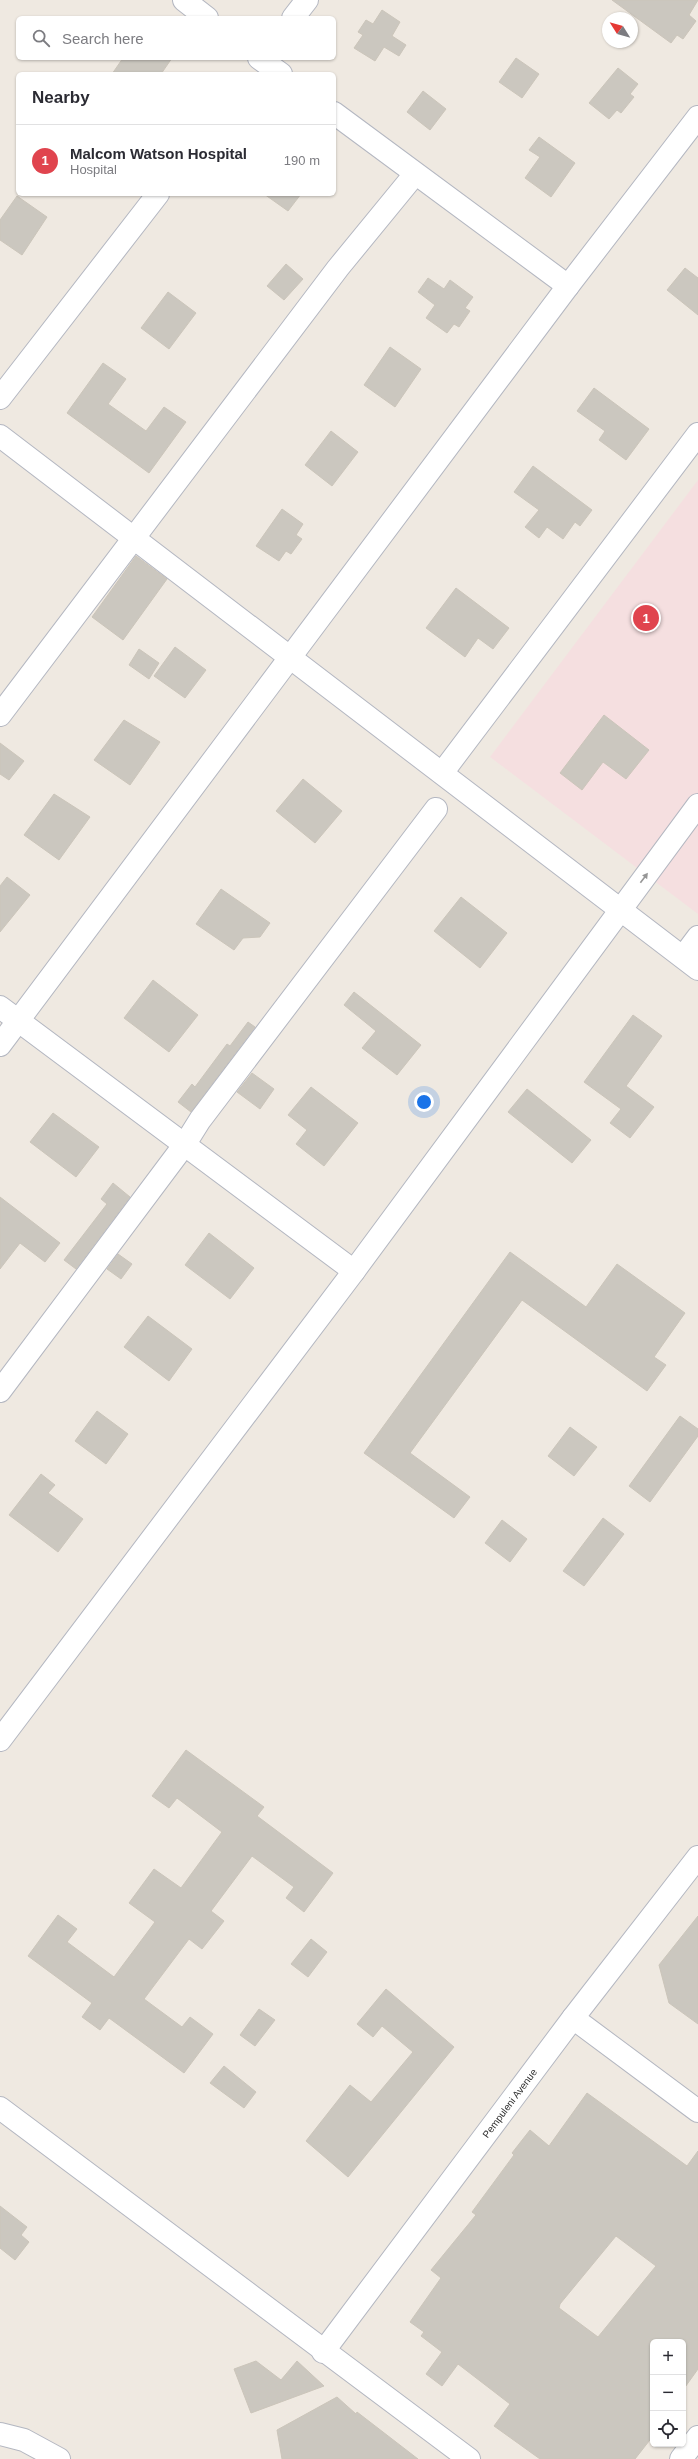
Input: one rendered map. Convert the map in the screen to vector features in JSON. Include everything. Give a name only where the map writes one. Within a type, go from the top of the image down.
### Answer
[{"type":"street","points":[[184,0],[204,16]]},
{"type":"street","points":[[294,16],[306,0]]},
{"type":"street","points":[[259,62],[277,72]]},
{"type":"street","points":[[336,115],[568,286]]},
{"type":"street","points":[[0,1044],[289,656],[568,286],[698,117]]},
{"type":"street","points":[[0,715],[133,537],[338,268],[415,174]]},
{"type":"street","points":[[0,398],[156,196]]},
{"type":"street","points":[[442,773],[698,434]]},
{"type":"street","points":[[0,436],[691,963],[698,937]]},
{"type":"street","points":[[0,1740],[354,1271],[698,805]]},
{"type":"street","points":[[0,1391],[185,1144],[200,1120],[436,809]]},
{"type":"street","points":[[0,1007],[354,1271]]},
{"type":"street","name":"Pempuleni Avenue","points":[[323,2352],[573,2018],[698,1857]]},
{"type":"street","points":[[573,2018],[698,2111]]},
{"type":"street","points":[[0,2108],[323,2352],[469,2459]]},
{"type":"street","points":[[0,2434],[24,2440],[59,2459]]},
{"type":"street","points":[[681,2459],[698,2437]]},
{"type":"shaded area","points":[[698,480],[698,914],[490,757]]},
{"type":"building","points":[[612,0],[698,0],[689,15],[696,21],[683,39],[677,35],[671,43],[638,19],[638,12],[628,12]]},
{"type":"building","points":[[382,10],[400,22],[392,36],[406,45],[399,56],[384,47],[375,61],[354,48],[363,35],[358,32],[366,20],[373,24]]},
{"type":"building","points":[[516,58],[539,74],[522,98],[499,82]]},
{"type":"building","points":[[122,60],[171,60],[162,72],[113,72]]},
{"type":"building","points":[[618,68],[638,84],[630,94],[634,97],[621,113],[617,110],[609,119],[589,103]]},
{"type":"building","points":[[423,91],[446,109],[430,130],[407,112]]},
{"type":"building","points":[[539,137],[575,163],[551,197],[525,178],[540,157],[529,150]]},
{"type":"building","points":[[17,196],[47,217],[22,255],[0,240],[0,220]]},
{"type":"building","points":[[267,196],[299,196],[288,211]]},
{"type":"building","points":[[286,264],[303,279],[284,300],[267,286]]},
{"type":"building","points":[[685,268],[698,278],[698,315],[667,290]]},
{"type":"building","points":[[428,278],[444,289],[450,280],[473,297],[465,308],[470,311],[459,327],[454,324],[447,333],[426,318],[435,305],[418,292]]},
{"type":"building","points":[[168,292],[196,313],[169,349],[141,328]]},
{"type":"building","points":[[390,347],[421,369],[395,407],[364,385]]},
{"type":"building","points":[[103,363],[126,379],[108,404],[146,431],[164,407],[186,422],[149,473],[67,413]]},
{"type":"building","points":[[594,388],[649,429],[626,460],[599,440],[605,431],[577,411]]},
{"type":"building","points":[[331,431],[358,452],[332,486],[305,465]]},
{"type":"building","points":[[533,466],[592,510],[580,526],[575,522],[563,539],[547,527],[539,538],[525,527],[539,510],[514,492]]},
{"type":"building","points":[[282,509],[303,524],[296,535],[302,539],[291,554],[286,551],[279,561],[256,546]]},
{"type":"building","points":[[136,556],[167,579],[123,640],[92,617]]},
{"type":"building","points":[[456,588],[509,628],[493,649],[478,638],[465,657],[426,628]]},
{"type":"building","points":[[175,647],[206,670],[185,698],[154,676]]},
{"type":"building","points":[[139,649],[159,663],[149,679],[129,665]]},
{"type":"building","points":[[604,715],[649,750],[626,779],[603,762],[582,790],[560,773]]},
{"type":"building","points":[[124,720],[160,742],[130,785],[94,760]]},
{"type":"building","points":[[0,743],[24,761],[9,780],[0,774]]},
{"type":"building","points":[[303,779],[342,811],[315,843],[276,811]]},
{"type":"building","points":[[54,794],[90,817],[59,860],[24,835]]},
{"type":"building","points":[[7,877],[30,895],[0,932],[0,886]]},
{"type":"building","points":[[221,889],[270,923],[260,937],[243,938],[234,950],[196,924]]},
{"type":"building","points":[[461,897],[507,933],[480,968],[434,931]]},
{"type":"building","points":[[153,980],[198,1015],[169,1052],[124,1018]]},
{"type":"building","points":[[354,992],[421,1045],[397,1075],[362,1048],[376,1031],[344,1005]]},
{"type":"building","points":[[633,1015],[662,1036],[626,1086],[654,1107],[630,1138],[610,1123],[621,1109],[584,1082]]},
{"type":"building","points":[[248,1022],[255,1027],[191,1112],[178,1102],[192,1084],[195,1087],[227,1044],[230,1046]]},
{"type":"building","points":[[252,1073],[274,1089],[260,1109],[237,1092]]},
{"type":"building","points":[[311,1087],[358,1123],[324,1166],[296,1144],[307,1130],[288,1115]]},
{"type":"building","points":[[527,1089],[591,1140],[572,1163],[508,1112]]},
{"type":"building","points":[[53,1113],[99,1147],[76,1177],[30,1142]]},
{"type":"building","points":[[113,1183],[130,1197],[76,1269],[64,1260],[107,1204],[101,1199]]},
{"type":"building","points":[[0,1197],[60,1243],[45,1262],[20,1243],[0,1269]]},
{"type":"building","points":[[209,1233],[254,1268],[230,1299],[185,1265]]},
{"type":"building","points":[[510,1252],[586,1307],[617,1264],[685,1313],[654,1357],[666,1365],[647,1391],[522,1300],[410,1453],[470,1497],[454,1518],[364,1453]]},
{"type":"building","points":[[118,1254],[132,1264],[121,1279],[107,1269]]},
{"type":"building","points":[[148,1316],[192,1349],[169,1381],[124,1347]]},
{"type":"building","points":[[97,1411],[128,1434],[106,1464],[75,1441]]},
{"type":"building","points":[[680,1416],[698,1429],[698,1436],[650,1502],[629,1486]]},
{"type":"building","points":[[570,1427],[597,1447],[574,1476],[548,1456]]},
{"type":"building","points":[[41,1474],[55,1485],[48,1493],[83,1519],[58,1552],[9,1515]]},
{"type":"building","points":[[603,1518],[624,1534],[584,1586],[563,1571]]},
{"type":"building","points":[[502,1520],[527,1539],[510,1562],[485,1543]]},
{"type":"building","points":[[186,1750],[264,1807],[257,1816],[333,1873],[304,1912],[286,1898],[294,1887],[252,1856],[211,1911],[224,1921],[202,1949],[189,1939],[144,1999],[182,2027],[190,2017],[213,2034],[184,2073],[109,2018],[100,2030],[82,2017],[92,2003],[28,1956],[58,1915],[77,1929],[67,1942],[114,1977],[155,1922],[129,1903],[154,1869],[181,1888],[222,1832],[177,1798],[169,1808],[152,1796]]},
{"type":"building","points":[[698,1916],[698,2024],[669,2003],[659,1965]]},
{"type":"building","points":[[311,1939],[327,1952],[308,1977],[291,1964]]},
{"type":"building","points":[[386,1989],[454,2047],[348,2177],[306,2141],[350,2085],[371,2102],[413,2052],[382,2026],[373,2037],[357,2024]]},
{"type":"building","points":[[259,2009],[275,2020],[255,2046],[240,2035]]},
{"type":"building","points":[[224,2066],[256,2092],[244,2108],[210,2083]]},
{"type":"building","points":[[587,2093],[687,2166],[698,2151],[698,2369],[686,2386],[686,2339],[650,2339],[650,2440],[635,2459],[540,2459],[494,2426],[510,2404],[458,2364],[442,2386],[426,2374],[442,2352],[421,2336],[424,2332],[410,2322],[441,2278],[431,2270],[476,2215],[472,2212],[514,2155],[512,2153],[530,2130],[549,2146]],"holes":[[[616,2236],[656,2266],[598,2337],[559,2308],[560,2304]]]},
{"type":"building","points":[[0,2206],[27,2227],[21,2235],[29,2242],[15,2260],[0,2248]]},
{"type":"building","points":[[256,2361],[281,2380],[297,2361],[324,2386],[251,2413],[234,2369]]},
{"type":"building","points":[[337,2397],[356,2414],[357,2412],[418,2459],[282,2459],[277,2430]]},
{"type":"place","name":"Malcom Watson Hospital","points":[[646,618]]}]
